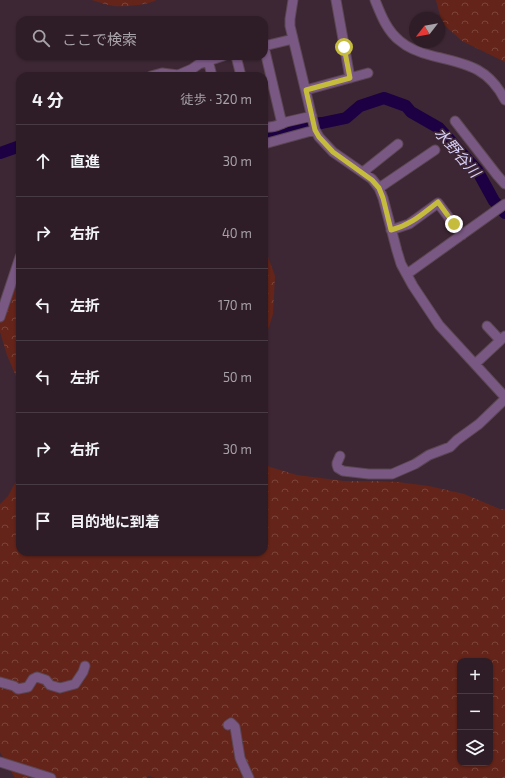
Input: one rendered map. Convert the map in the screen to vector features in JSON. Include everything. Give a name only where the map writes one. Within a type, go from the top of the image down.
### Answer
[{"type":"street","points":[[294,0],[290,18],[290,26],[314,123],[319,137],[333,152],[362,172],[379,188],[397,251],[406,274],[431,315],[439,325],[505,397],[479,424],[450,447],[428,455],[415,464],[392,474],[369,474],[344,471],[338,468],[337,465],[340,456]]},
{"type":"street","points":[[336,0],[350,78]]},
{"type":"street","points":[[375,0],[385,23],[392,34],[400,42],[424,54],[459,62],[474,68],[493,81],[505,100]]},
{"type":"street","points":[[268,46],[293,39]]},
{"type":"street","points":[[186,72],[208,60],[211,72]]},
{"type":"street","points":[[237,60],[240,72]]},
{"type":"street","points":[[267,60],[282,124]]},
{"type":"street","points":[[306,90],[368,73]]},
{"type":"street","points":[[268,126],[274,127],[303,118],[314,123]]},
{"type":"street","points":[[455,121],[505,184]]},
{"type":"street","points":[[268,142],[314,123]]},
{"type":"street","points":[[362,172],[398,144]]},
{"type":"street","points":[[379,188],[435,150]]},
{"type":"street","points":[[391,230],[409,224],[438,202],[462,235]]},
{"type":"street","points":[[406,274],[501,207]]},
{"type":"street","points":[[0,317],[16,269]]},
{"type":"street","points":[[474,364],[503,338],[487,326]]},
{"type":"street","points":[[0,682],[14,686],[18,689],[28,687],[36,677],[46,680],[50,685],[60,688],[75,684],[85,666]]},
{"type":"street","points":[[228,725],[231,723],[235,727],[240,758],[249,778]]},
{"type":"street","points":[[0,762],[51,778]]},
{"type":"green space","points":[[92,0],[156,0],[153,2],[129,6],[114,6]]},
{"type":"green space","points":[[436,0],[505,0],[505,62],[462,41],[445,26],[445,12],[439,12]]},
{"type":"green space","points":[[268,257],[275,276],[273,314],[268,330]]},
{"type":"green space","points":[[16,271],[16,376],[7,355],[0,332],[0,315]]},
{"type":"green space","points":[[268,466],[297,475],[344,481],[398,482],[429,486],[464,494],[500,509],[505,509],[505,778],[155,778],[149,776],[146,778],[15,778],[0,752],[0,504],[8,496],[16,481],[16,556],[268,556]]},
{"type":"waterway","name":"水野谷川","points":[[268,132],[276,133],[303,125],[346,118],[360,106],[384,98],[406,106],[411,112],[439,128],[477,170],[494,201],[505,213]]},
{"type":"waterway","name":"水野谷川","points":[[0,153],[16,147]]},
{"type":"route","points":[[344,47],[350,78],[306,90],[315,130],[319,137],[333,152],[362,172],[379,188],[391,230],[409,224],[438,202],[454,224]]}]
